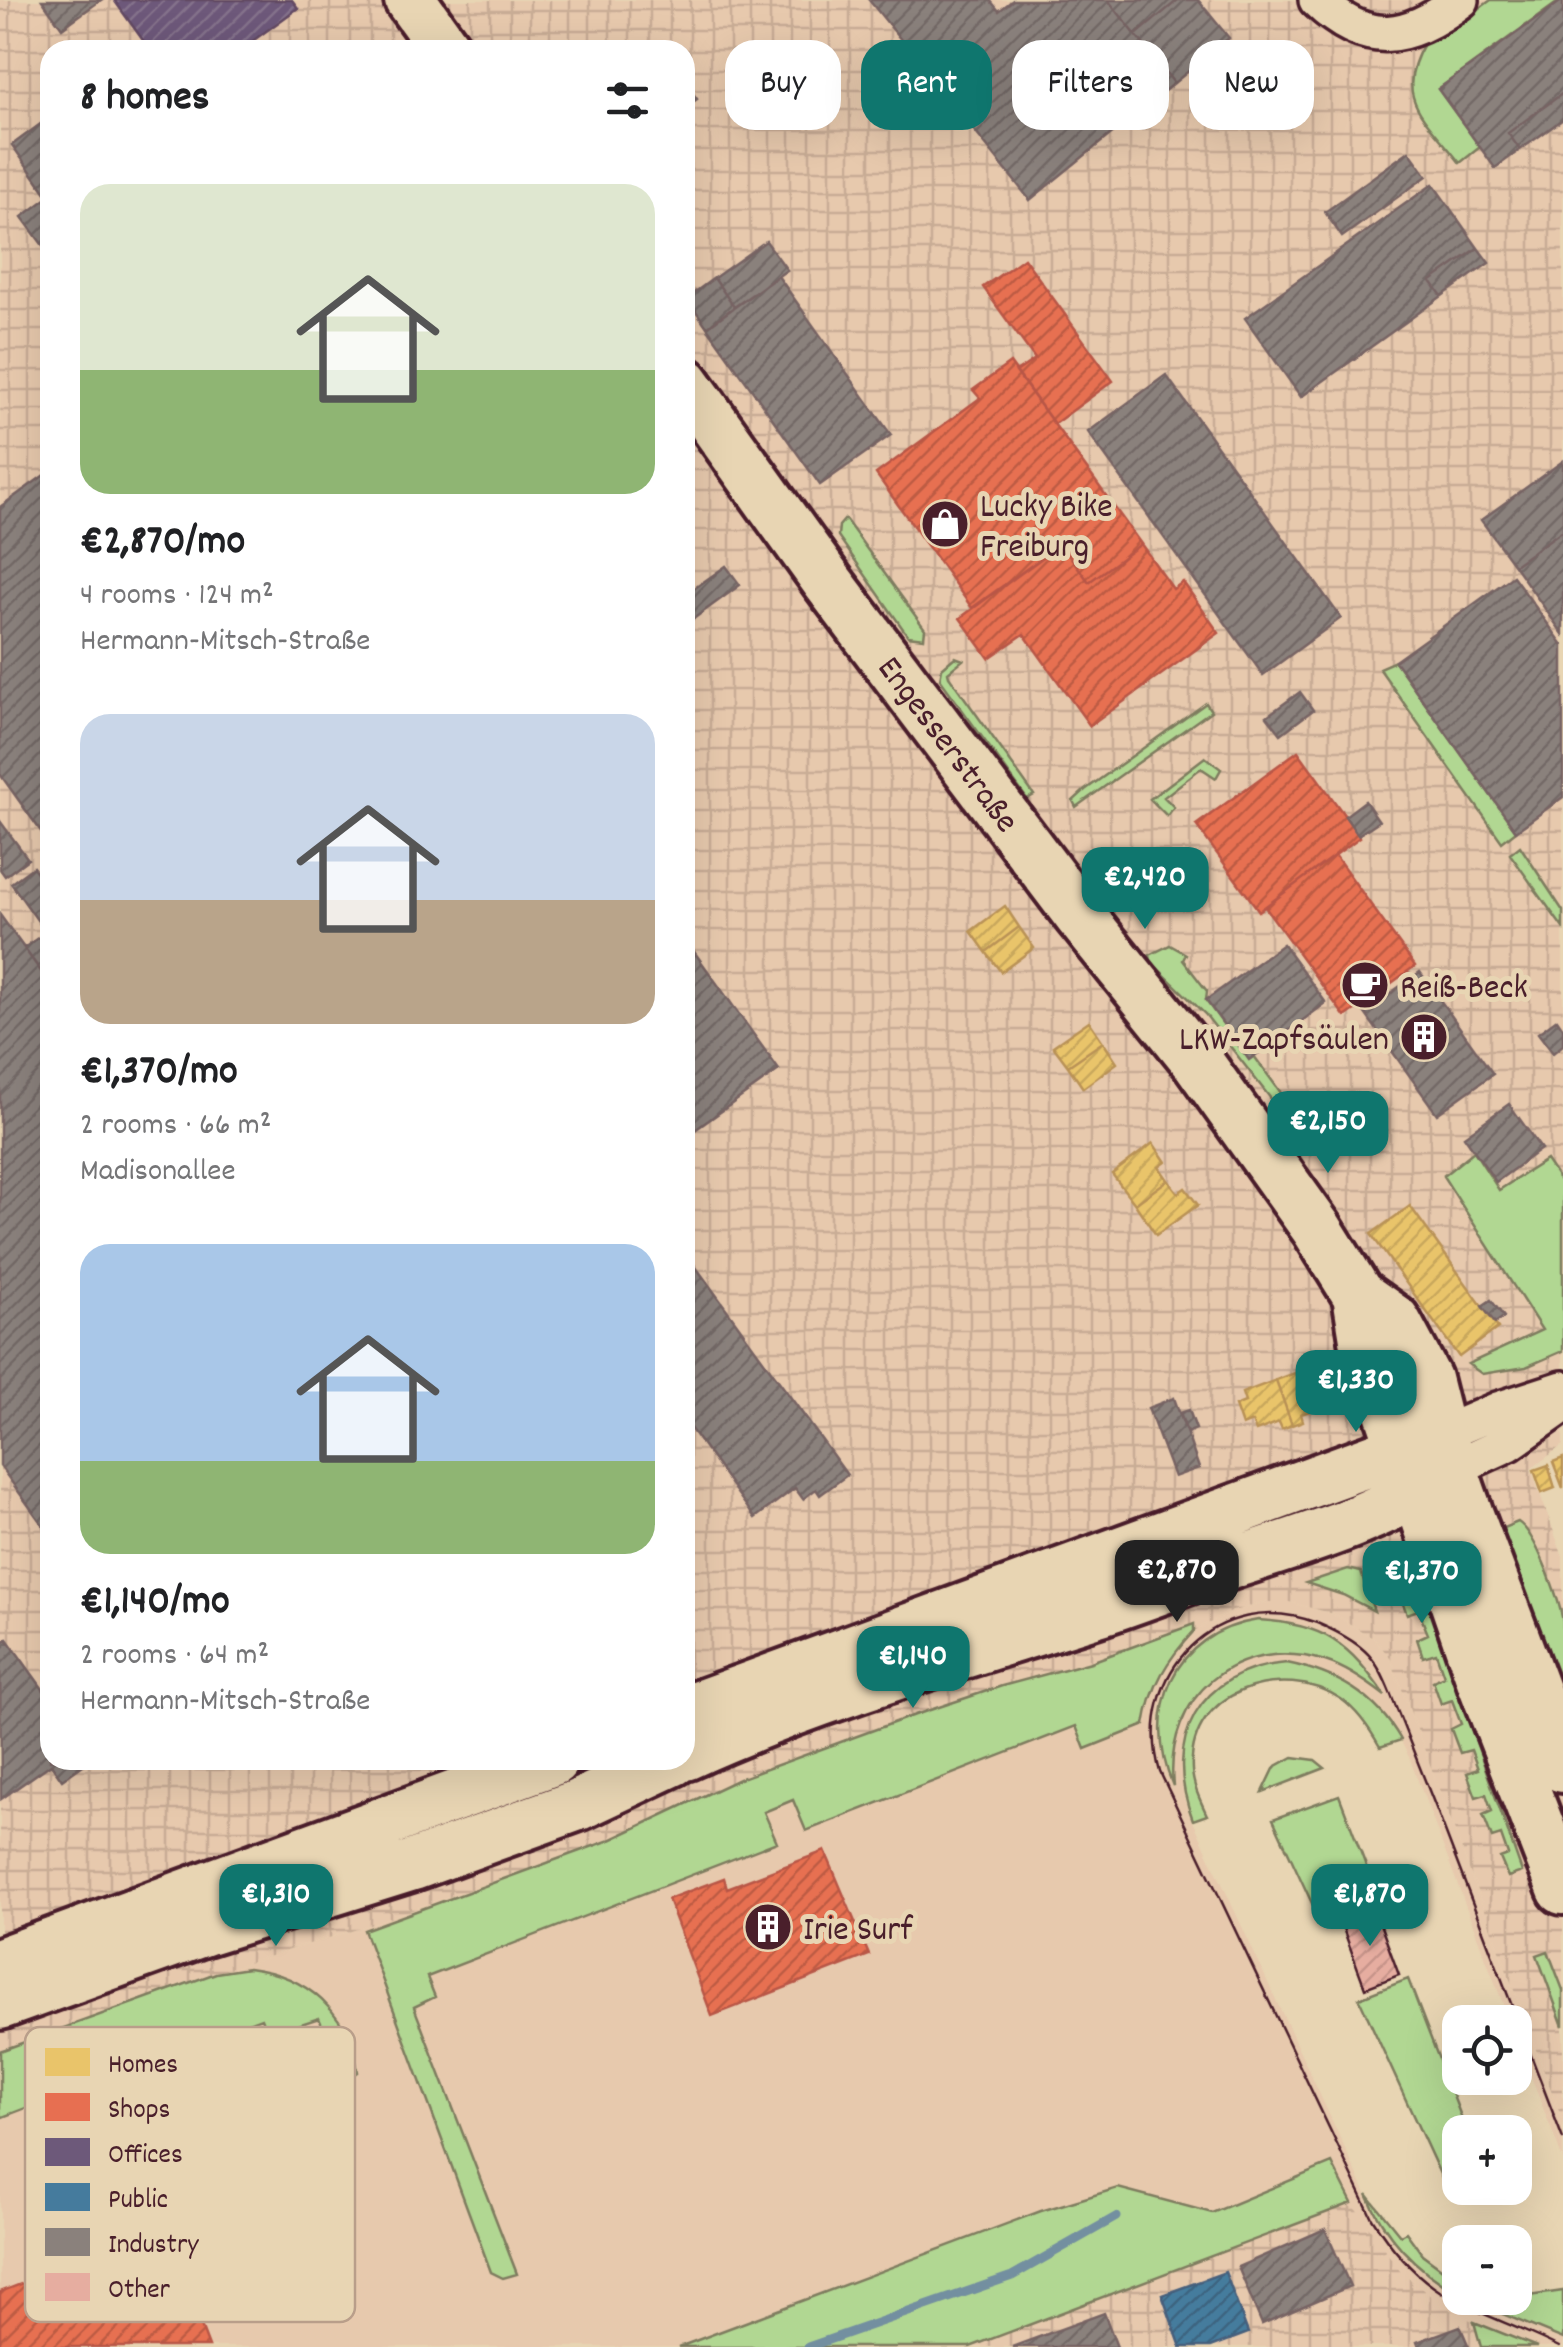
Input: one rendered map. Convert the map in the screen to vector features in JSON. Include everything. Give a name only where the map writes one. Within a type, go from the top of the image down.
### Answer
[{"type":"main road","points":[[410,0],[439,40]]},
{"type":"main road","name":"Engesserstraße","points":[[695,397],[902,681],[1079,915],[1197,1061],[1318,1229],[1358,1296],[1395,1321],[1431,1390],[1429,1461]]},
{"type":"main road","points":[[695,1708],[1429,1461]]},
{"type":"main road","points":[[695,1750],[831,1698],[1292,1542],[1429,1461]]},
{"type":"main road","points":[[1429,1461],[1563,1767]]},
{"type":"main road","points":[[1429,1461],[1484,1683],[1563,1889]]},
{"type":"main road","points":[[0,2004],[205,1930],[316,1871],[533,1770]]},
{"type":"main road","points":[[0,1963],[316,1871],[414,1865],[578,1806],[653,1770]]},
{"type":"street","points":[[1317,0],[1338,21],[1379,36],[1433,22],[1461,0]]},
{"type":"street","points":[[1429,1461],[1498,1410],[1563,1388]]},
{"type":"street","points":[[1429,1461],[1509,1443],[1563,1404]]},
{"type":"shaded area","points":[[0,0],[1563,0],[1563,1445],[1531,1469],[1563,1557],[1563,2122],[1532,2039],[1532,2005],[1519,2005],[1390,1657],[1373,1638],[1334,1614],[1289,1602],[1269,1602],[1233,1611],[1194,1631],[1163,1668],[1145,1725],[1091,1662],[1002,1686],[739,1779],[610,1840],[364,1927],[216,1973],[66,2027],[25,2027],[25,2042],[0,2051]]},
{"type":"shaded area","points":[[1270,1602],[1289,1602],[1334,1614],[1373,1638],[1390,1657],[1519,2005],[1504,2005],[1409,1757],[1392,1723],[1348,1683],[1268,1665],[1225,1682],[1203,1702],[1181,1750],[1184,1798],[1373,2209],[1442,2284],[1442,2315],[1503,2315],[1563,2339],[1563,2347],[970,2347],[1351,2204],[1332,2164],[1212,2213],[1117,2188],[1040,2211],[679,2347],[0,2347],[0,2051],[25,2042],[25,2322],[355,2322],[355,2027],[66,2027],[610,1840],[915,1715],[1145,1724],[1163,1668],[1194,1631],[1233,1611]],"holes":[[[1283,1621],[1326,1635],[1349,1649],[1382,1692],[1337,1665],[1311,1657],[1286,1654],[1249,1658],[1206,1685],[1186,1710],[1172,1751],[1171,1782],[1162,1756],[1160,1719],[1169,1688],[1187,1657]]]},
{"type":"shaded area","points":[[1532,2039],[1563,2122],[1563,2160],[1532,2079]]},
{"type":"shaded area","points":[[1352,2203],[1400,2271],[1442,2305],[1442,2315],[1461,2315],[1474,2322],[1481,2347],[970,2347]]},
{"type":"green space","points":[[1491,0],[1561,0],[1438,89],[1480,147],[1460,163],[1417,107],[1411,79],[1425,42],[1442,36]]},
{"type":"green space","points":[[845,519],[925,629],[924,638],[908,636],[838,536]]},
{"type":"green space","points":[[955,657],[963,660],[948,672],[949,676],[1034,795],[1027,799],[940,679],[942,668]]},
{"type":"green space","points":[[1395,661],[1516,831],[1502,842],[1379,668]]},
{"type":"green space","points":[[1206,703],[1211,711],[1076,807],[1073,801],[1085,790]]},
{"type":"green space","points":[[1205,757],[1221,769],[1216,778],[1201,768],[1164,797],[1174,807],[1167,816],[1150,799]]},
{"type":"green space","points":[[1520,846],[1563,911],[1563,928],[1510,854]]},
{"type":"green space","points":[[1170,945],[1186,954],[1183,960],[1207,991],[1206,1001],[1249,1059],[1254,1056],[1284,1097],[1281,1104],[1275,1104],[1205,1014],[1151,962],[1150,955]]},
{"type":"green space","points":[[1474,1151],[1499,1190],[1546,1160],[1563,1185],[1563,1351],[1526,1367],[1482,1374],[1468,1364],[1542,1330],[1443,1176]]},
{"type":"green space","points":[[1518,1522],[1539,1552],[1561,1612],[1563,1701],[1503,1532],[1503,1528]]},
{"type":"green space","points":[[1419,1560],[1463,1676],[1469,1722],[1522,1872],[1508,1877],[1500,1858],[1508,1855],[1501,1835],[1492,1838],[1483,1815],[1492,1811],[1486,1794],[1476,1797],[1467,1773],[1478,1769],[1471,1750],[1460,1753],[1451,1729],[1461,1724],[1452,1700],[1441,1704],[1433,1681],[1444,1676],[1436,1653],[1423,1657],[1417,1639],[1428,1634],[1418,1610],[1407,1614],[1398,1591],[1396,1570]]},
{"type":"green space","points":[[1348,1569],[1361,1572],[1374,1611],[1306,1583]]},
{"type":"green space","points":[[1258,1620],[1301,1626],[1333,1640],[1359,1662],[1385,1696],[1325,1661],[1293,1655],[1263,1656],[1236,1665],[1213,1680],[1194,1700],[1181,1725],[1173,1754],[1173,1786],[1161,1730],[1172,1680],[1185,1658],[1204,1641],[1228,1628]]},
{"type":"green space","points":[[1194,1624],[1194,1631],[1168,1663],[1156,1686],[1145,1725],[1085,1749],[1076,1726],[806,1831],[793,1800],[764,1812],[777,1842],[427,1977],[435,1997],[414,2007],[517,2274],[503,2278],[491,2272],[364,1930],[610,1840],[739,1779],[915,1715],[1091,1662]]},
{"type":"green space","points":[[1287,1663],[1322,1673],[1353,1688],[1380,1710],[1401,1740],[1380,1747],[1353,1709],[1318,1688],[1293,1683],[1243,1690],[1222,1702],[1205,1720],[1195,1742],[1192,1770],[1207,1815],[1193,1820],[1184,1791],[1182,1763],[1195,1714],[1230,1679]]},
{"type":"green space","points":[[1293,1757],[1315,1760],[1325,1768],[1263,1792],[1275,1767]]},
{"type":"green space","points":[[1339,1795],[1374,1887],[1354,1893],[1359,1911],[1322,1925],[1273,1819]]},
{"type":"green space","points":[[1548,1951],[1563,1990],[1563,2026],[1537,1955]]},
{"type":"green space","points":[[248,1968],[289,1979],[322,2000],[342,2027],[323,2027],[319,2018],[292,2027],[265,2027],[261,2018],[238,2027],[66,2027],[216,1973]]},
{"type":"green space","points":[[1408,1979],[1442,2067],[1442,2095],[1453,2095],[1460,2115],[1442,2115],[1442,2178],[1359,1998]]},
{"type":"green space","points":[[25,2042],[25,2108],[0,2118],[0,2051]]},
{"type":"green space","points":[[1332,2163],[1352,2203],[970,2347],[679,2347],[1041,2211],[1118,2188],[1212,2213]]},
{"type":"green space","points":[[1367,2194],[1400,2235],[1406,2232],[1422,2254],[1442,2269],[1442,2283],[1405,2252]]},
{"type":"green space","points":[[1563,2291],[1563,2339],[1505,2315],[1532,2315],[1532,2296]]},
{"type":"green space","points":[[1474,2322],[1537,2347],[1481,2347]]},
{"type":"building: Homes","points":[[1005,906],[1019,927],[986,952],[971,931]]},
{"type":"building: Homes","points":[[1019,927],[1034,948],[1001,972],[986,952]]},
{"type":"building: Homes","points":[[1089,1021],[1103,1042],[1068,1066],[1053,1046]]},
{"type":"building: Homes","points":[[1103,1042],[1117,1063],[1083,1088],[1068,1066]]},
{"type":"building: Homes","points":[[1153,1143],[1166,1162],[1159,1167],[1168,1180],[1135,1204],[1112,1174]]},
{"type":"building: Homes","points":[[1168,1180],[1178,1193],[1185,1188],[1198,1205],[1156,1235],[1135,1204]]},
{"type":"building: Homes","points":[[1410,1206],[1498,1328],[1459,1357],[1371,1234]]},
{"type":"building: Homes","points":[[1311,1367],[1314,1377],[1323,1373],[1331,1393],[1321,1396],[1325,1406],[1301,1414],[1303,1421],[1292,1425],[1276,1380]]},
{"type":"building: Homes","points":[[1276,1380],[1292,1425],[1282,1429],[1279,1422],[1256,1431],[1252,1422],[1242,1426],[1235,1406],[1245,1402],[1242,1393]]},
{"type":"building: Homes","points":[[1563,1458],[1563,1488],[1553,1462]]},
{"type":"building: Homes","points":[[1548,1465],[1555,1488],[1542,1493],[1534,1470]]},
{"type":"building: Shops","points":[[1024,258],[1113,381],[1054,424],[1016,372],[1035,359],[983,287]]},
{"type":"building: Shops","points":[[1010,363],[1141,544],[1089,582],[1061,544],[972,608],[876,474],[980,398],[973,390]]},
{"type":"building: Shops","points":[[1061,544],[1089,582],[1141,544],[1173,589],[1183,582],[1219,633],[1090,726],[1024,634],[989,658],[960,618]]},
{"type":"building: Shops","points":[[1298,751],[1360,837],[1259,911],[1196,825]]},
{"type":"building: Shops","points":[[1335,855],[1415,966],[1345,1017],[1265,907]]},
{"type":"building: Shops","name":"Irie Surf","points":[[825,1851],[869,1955],[712,2016],[668,1899],[724,1878],[727,1888]]},
{"type":"building: Shops","points":[[25,2282],[25,2322],[199,2322],[209,2347],[0,2347],[0,2292]]},
{"type":"building: Offices","points":[[114,0],[292,0],[298,8],[254,40],[143,40]]},
{"type":"building: Public","points":[[1225,2272],[1248,2333],[1211,2347],[1181,2347],[1162,2295]]},
{"type":"building: Industry","points":[[42,0],[101,0],[62,28]]},
{"type":"building: Industry","points":[[869,0],[990,0],[999,11],[1013,0],[1108,0],[1140,40],[1012,40],[1012,130],[1116,130],[1030,200],[974,130],[992,130],[992,40],[901,40]]},
{"type":"building: Industry","points":[[1108,0],[1178,0],[1136,35]]},
{"type":"building: Industry","points":[[1178,0],[1198,0],[1229,38],[1189,40],[1189,71],[1174,83],[1169,77],[1169,40],[1140,40],[1136,35]]},
{"type":"building: Industry","points":[[1563,0],[1563,93],[1508,133],[1520,150],[1495,168],[1438,89]]},
{"type":"building: Industry","points":[[1563,93],[1563,119],[1520,150],[1508,133]]},
{"type":"building: Industry","points":[[40,124],[40,184],[12,145]]},
{"type":"building: Industry","points":[[1409,151],[1427,176],[1342,237],[1325,212]]},
{"type":"building: Industry","points":[[1433,184],[1478,248],[1431,281],[1442,296],[1301,397],[1245,318]]},
{"type":"building: Industry","points":[[40,204],[40,241],[22,217]]},
{"type":"building: Industry","points":[[766,241],[787,270],[734,307],[714,278]]},
{"type":"building: Industry","points":[[1478,248],[1489,263],[1442,296],[1431,281]]},
{"type":"building: Industry","points":[[778,276],[891,435],[820,485],[707,327]]},
{"type":"building: Industry","points":[[714,278],[734,307],[707,327],[695,310],[695,292]]},
{"type":"building: Industry","points":[[1166,375],[1341,618],[1263,675],[1088,432]]},
{"type":"building: Industry","points":[[1563,461],[1563,530],[1514,565],[1481,520]]},
{"type":"building: Industry","points":[[40,478],[40,830],[0,774],[0,507]]},
{"type":"building: Industry","points":[[1563,530],[1563,634],[1514,565]]},
{"type":"building: Industry","points":[[726,566],[740,585],[695,618],[695,588]]},
{"type":"building: Industry","points":[[1513,576],[1563,645],[1563,797],[1516,831],[1395,661]]},
{"type":"building: Industry","points":[[1300,692],[1313,710],[1281,734],[1267,716]]},
{"type":"building: Industry","points":[[1365,801],[1379,821],[1358,835],[1345,816]]},
{"type":"building: Industry","points":[[0,821],[28,859],[5,876],[0,869]]},
{"type":"building: Industry","points":[[1101,848],[1109,860],[1099,866],[1092,854]]},
{"type":"building: Industry","points":[[33,867],[40,876],[40,924],[11,883]]},
{"type":"building: Industry","points":[[0,915],[40,970],[40,1521],[0,1466]]},
{"type":"building: Industry","points":[[40,936],[40,970],[24,948]]},
{"type":"building: Industry","points":[[1283,944],[1326,1003],[1249,1060],[1206,1000]]},
{"type":"building: Industry","points":[[695,953],[779,1070],[695,1130]]},
{"type":"building: Industry","name":"LKW-Zapfsäulen","points":[[1420,972],[1493,1074],[1437,1114],[1364,1012]]},
{"type":"building: Industry","points":[[1557,1019],[1563,1028],[1563,1045],[1553,1053],[1538,1033]]},
{"type":"building: Industry","points":[[1509,1104],[1541,1149],[1496,1182],[1464,1136]]},
{"type":"building: Industry","points":[[695,1266],[847,1475],[820,1495],[816,1489],[803,1499],[795,1488],[755,1518],[695,1435]]},
{"type":"building: Industry","points":[[1491,1300],[1504,1317],[1495,1323],[1482,1306]]},
{"type":"building: Industry","points":[[1174,1398],[1199,1468],[1174,1477],[1148,1408]]},
{"type":"building: Industry","points":[[1189,1410],[1196,1429],[1187,1433],[1180,1413]]},
{"type":"building: Industry","points":[[7,1639],[40,1685],[42,1770],[1,1799],[0,1644]]},
{"type":"building: Industry","points":[[55,1770],[76,1770],[62,1780]]},
{"type":"building: Industry","points":[[1325,2229],[1350,2286],[1262,2324],[1238,2267]]},
{"type":"building: Industry","points":[[1104,2313],[1117,2347],[1012,2347]]},
{"type":"building: Industry","points":[[1460,2326],[1469,2347],[1419,2347],[1417,2342]]},
{"type":"building: Other","points":[[1375,1910],[1399,1975],[1365,1988],[1341,1923]]},
{"type":"waterway","points":[[808,2347],[1012,2276],[1116,2217]]},
{"type":"tram line","points":[[1559,2347],[1454,2300],[1433,2286],[1392,2247],[1372,2218],[1160,1772],[1155,1736],[1159,1702],[1171,1672],[1191,1646],[1216,1628],[1247,1616],[1281,1614],[1317,1623],[1340,1634],[1368,1654],[1377,1666],[1563,2139]]},
{"type":"place","name":"Lucky Bike Freiburg","points":[[945,524]]},
{"type":"place","name":"Reiß-Beck","points":[[1365,985]]},
{"type":"place","name":"LKW-Zapfsäulen","points":[[1424,1037]]},
{"type":"place","name":"Irie Surf","points":[[768,1927]]}]
